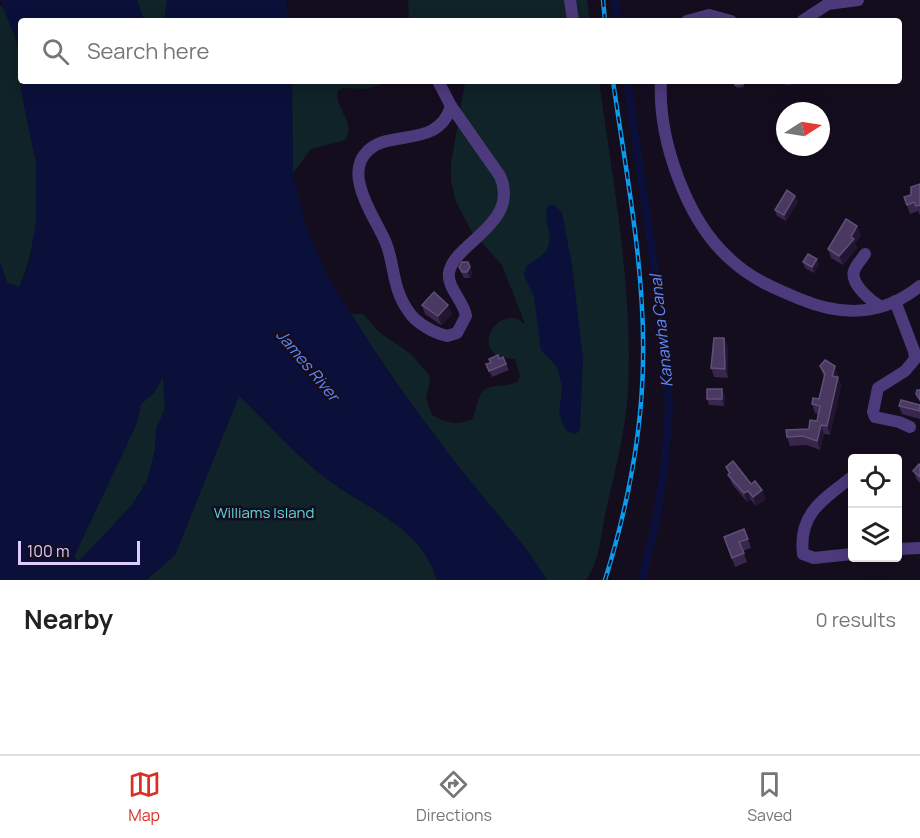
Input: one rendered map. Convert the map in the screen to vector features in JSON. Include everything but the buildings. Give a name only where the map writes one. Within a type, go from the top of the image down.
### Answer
[{"type":"street","points":[[570,0],[573,18]]},
{"type":"street","points":[[806,18],[821,7],[858,0]]},
{"type":"street","points":[[698,18],[709,15],[720,18]]},
{"type":"street","points":[[440,84],[451,106],[500,176],[505,189],[502,204],[489,225],[450,269],[449,279],[466,316],[457,333],[447,336],[418,321],[407,310],[393,281],[387,245],[362,194],[358,174],[362,157],[372,147],[426,133],[447,118],[451,106]]},
{"type":"street","points":[[662,84],[666,126],[676,172],[693,211],[723,254],[764,283],[819,307],[844,312],[895,301],[920,286]]},
{"type":"street","points":[[866,254],[853,273],[854,279],[871,300],[880,306]]},
{"type":"street","points":[[895,301],[915,359],[905,371],[878,388],[873,412],[875,417],[899,422],[910,428]]},
{"type":"street","points":[[848,480],[820,501],[805,523],[801,540],[804,554],[814,558],[848,554]]},
{"type":"street","points":[[902,549],[920,548]]},
{"type":"green space","points":[[137,0],[167,0],[164,18],[143,18]]},
{"type":"green space","points":[[408,0],[587,0],[590,18],[409,18]]},
{"type":"green space","points":[[0,5],[7,13],[15,34],[18,50],[18,84],[21,84],[34,152],[38,192],[33,242],[19,287],[7,283],[0,262]]},
{"type":"green space","points":[[292,84],[382,84],[367,89],[343,88],[338,90],[337,97],[348,127],[345,140],[311,149],[293,173]]},
{"type":"green space","points":[[465,84],[599,84],[625,273],[628,312],[628,389],[623,435],[599,546],[591,573],[586,580],[547,580],[440,443],[350,314],[363,314],[379,332],[411,354],[429,375],[426,398],[432,415],[442,420],[457,423],[472,419],[483,391],[518,381],[520,376],[515,359],[496,355],[491,350],[489,338],[500,321],[515,318],[525,324],[502,265],[472,232],[456,202],[451,180],[451,163]]},
{"type":"green space","points":[[163,377],[165,409],[156,429],[155,450],[147,481],[132,505],[79,562],[74,557],[136,425],[141,404],[154,393]]},
{"type":"green space","name":"Williams Island","points":[[239,395],[318,472],[403,530],[429,560],[437,580],[146,580],[175,555]]},
{"type":"water","points":[[0,0],[137,0],[143,18],[18,18],[18,52],[17,42]]},
{"type":"water","points":[[167,0],[286,0],[288,18],[164,18]]},
{"type":"water","name":"James River","points":[[21,84],[292,84],[293,173],[306,227],[328,277],[392,378],[455,462],[528,551],[547,580],[437,580],[429,560],[403,530],[318,472],[239,396],[175,555],[146,580],[0,580],[0,262],[7,283],[19,287],[28,268],[36,222],[36,163]],"holes":[[[163,378],[165,409],[156,429],[155,450],[147,481],[132,505],[78,562],[74,557],[136,425],[141,404],[154,393]]]},
{"type":"water","points":[[554,205],[562,212],[572,265],[583,358],[580,430],[576,434],[566,431],[559,414],[562,387],[557,367],[541,350],[534,297],[524,275],[526,267],[543,254],[548,246],[550,241],[546,212],[548,206]]},
{"type":"waterway","name":"Kanawha Canal","points":[[615,0],[618,18]]},
{"type":"waterway","name":"Kanawha Canal","points":[[627,84],[662,320],[669,408],[665,462],[656,521],[642,580]]},
{"type":"railway","points":[[603,0],[605,18]]},
{"type":"railway","points":[[605,580],[632,472],[640,417],[643,361],[638,256],[613,84]]}]
